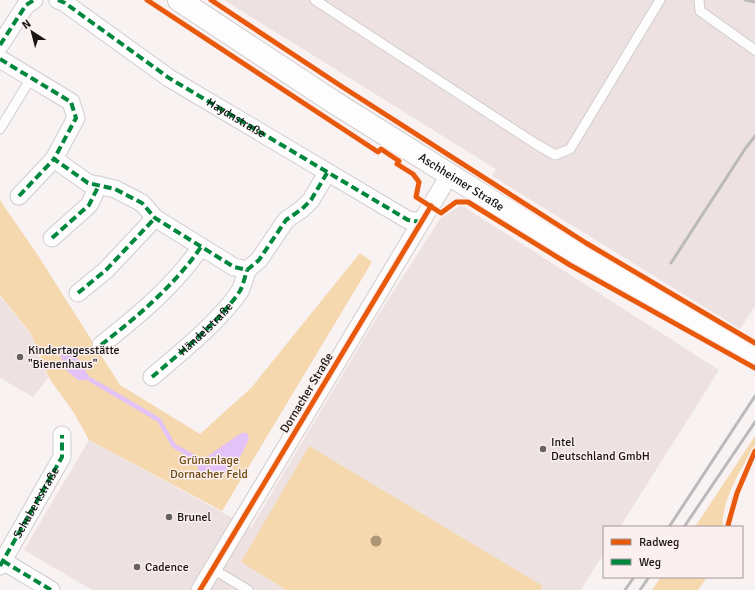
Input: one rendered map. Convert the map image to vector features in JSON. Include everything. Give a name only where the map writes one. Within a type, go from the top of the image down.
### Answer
[{"type":"main road","name":"Aschheimer Straße","points":[[179,0],[332,101],[578,254],[751,353]]},
{"type":"street","points":[[0,46],[26,5],[34,0]]},
{"type":"street","name":"Haydnstraße","points":[[58,0],[65,3],[169,78],[408,220],[421,222]]},
{"type":"street","points":[[0,59],[71,102],[76,118],[54,159],[19,196]]},
{"type":"street","points":[[54,159],[88,183],[115,188],[142,203],[155,218],[234,267],[247,270]]},
{"type":"street","name":"Händelstraße","points":[[152,377],[202,334],[232,300],[240,290],[247,270],[259,260],[286,220],[302,209],[311,200],[327,173]]},
{"type":"street","name":"Dornacher Straße","points":[[200,590],[450,174]]},
{"type":"street","points":[[52,238],[89,205],[99,185]]},
{"type":"street","points":[[78,293],[106,270],[155,218]]},
{"type":"street","points":[[101,345],[134,319],[173,283],[201,247]]},
{"type":"street","name":"Schubertstraße","points":[[2,564],[62,457],[62,435]]},
{"type":"street","points":[[2,564],[52,590]]},
{"type":"lane","points":[[315,0],[555,155],[570,149],[660,0]]},
{"type":"lane","points":[[699,0],[700,12],[755,50]]},
{"type":"lane","points":[[0,129],[31,78]]},
{"type":"lane","points":[[213,569],[248,590]]},
{"type":"shaded area","points":[[224,0],[755,0],[755,306],[740,329],[492,176],[496,169]]},
{"type":"shaded area","points":[[461,205],[719,370],[621,526],[603,526],[603,555],[581,590],[540,590],[543,586],[242,562],[286,590],[92,590],[24,550],[89,440],[251,528],[372,325],[440,219]]},
{"type":"shaded area","name":"Kindertagesstätte \"Bienenhaus\"","points":[[0,296],[31,335],[48,378],[33,397],[0,378]]},
{"type":"shaded area","points":[[66,350],[80,361],[91,380],[78,380],[67,371],[60,355]]},
{"type":"shaded area","points":[[241,433],[247,433],[249,438],[241,455],[230,470],[215,478],[206,478],[196,475],[199,470],[194,460],[196,458],[205,458]]},
{"type":"green space","name":"Grünanlage Dornacher Feld","points":[[0,200],[39,257],[120,385],[200,434],[251,388],[360,253],[372,262],[222,511],[89,440],[74,413],[49,378],[31,334],[0,295]]},
{"type":"green space","points":[[755,436],[755,445],[733,484],[725,507],[723,526],[696,526]]},
{"type":"green space","points":[[309,446],[543,586],[540,590],[286,590],[241,562]]},
{"type":"green space","points":[[660,578],[706,578],[698,590],[652,590]]},
{"type":"waterway","points":[[91,380],[159,420],[174,446],[196,458]]},
{"type":"railway","points":[[745,0],[755,2]]},
{"type":"railway","points":[[671,263],[755,136]]},
{"type":"railway","points":[[670,526],[755,396]]},
{"type":"railway","points":[[685,526],[755,422]]},
{"type":"railway","points":[[625,590],[633,578]]},
{"type":"railway","points":[[640,590],[648,578]]},
{"type":"marked path","points":[[0,45],[26,5],[34,0]]},
{"type":"marked path","points":[[58,0],[65,3],[169,78],[408,220],[421,222]]},
{"type":"marked path","points":[[0,59],[71,102],[76,118],[54,159],[88,183],[115,189],[142,203],[155,218],[234,267],[247,270],[259,260],[286,220],[302,209],[311,200],[327,173]]},
{"type":"marked path","points":[[19,196],[54,159]]},
{"type":"marked path","points":[[52,238],[89,205],[99,185]]},
{"type":"marked path","points":[[78,293],[106,270],[155,218]]},
{"type":"marked path","points":[[101,345],[155,300],[179,275],[201,247]]},
{"type":"marked path","points":[[152,377],[222,314],[240,291],[247,270]]},
{"type":"marked path","points":[[0,566],[62,457],[62,435]]},
{"type":"marked path","points":[[3,561],[51,590]]},
{"type":"cycle path","points":[[147,0],[378,152],[381,149],[399,161],[397,164],[413,174],[419,182],[416,197],[441,213],[456,202],[468,202],[570,265],[755,368]]},
{"type":"cycle path","points":[[211,0],[341,86],[586,243],[755,343]]},
{"type":"cycle path","points":[[200,590],[431,206]]},
{"type":"cycle path","points":[[728,526],[737,493],[755,451]]},
{"type":"place","name":"Kindertagesstätte \"Bienenhaus\"","points":[[20,357]]},
{"type":"place","name":"Intel Deutschland GmbH","points":[[543,449]]},
{"type":"place","name":"Brunel","points":[[169,517]]},
{"type":"place","name":"Cadence","points":[[137,567]]}]
